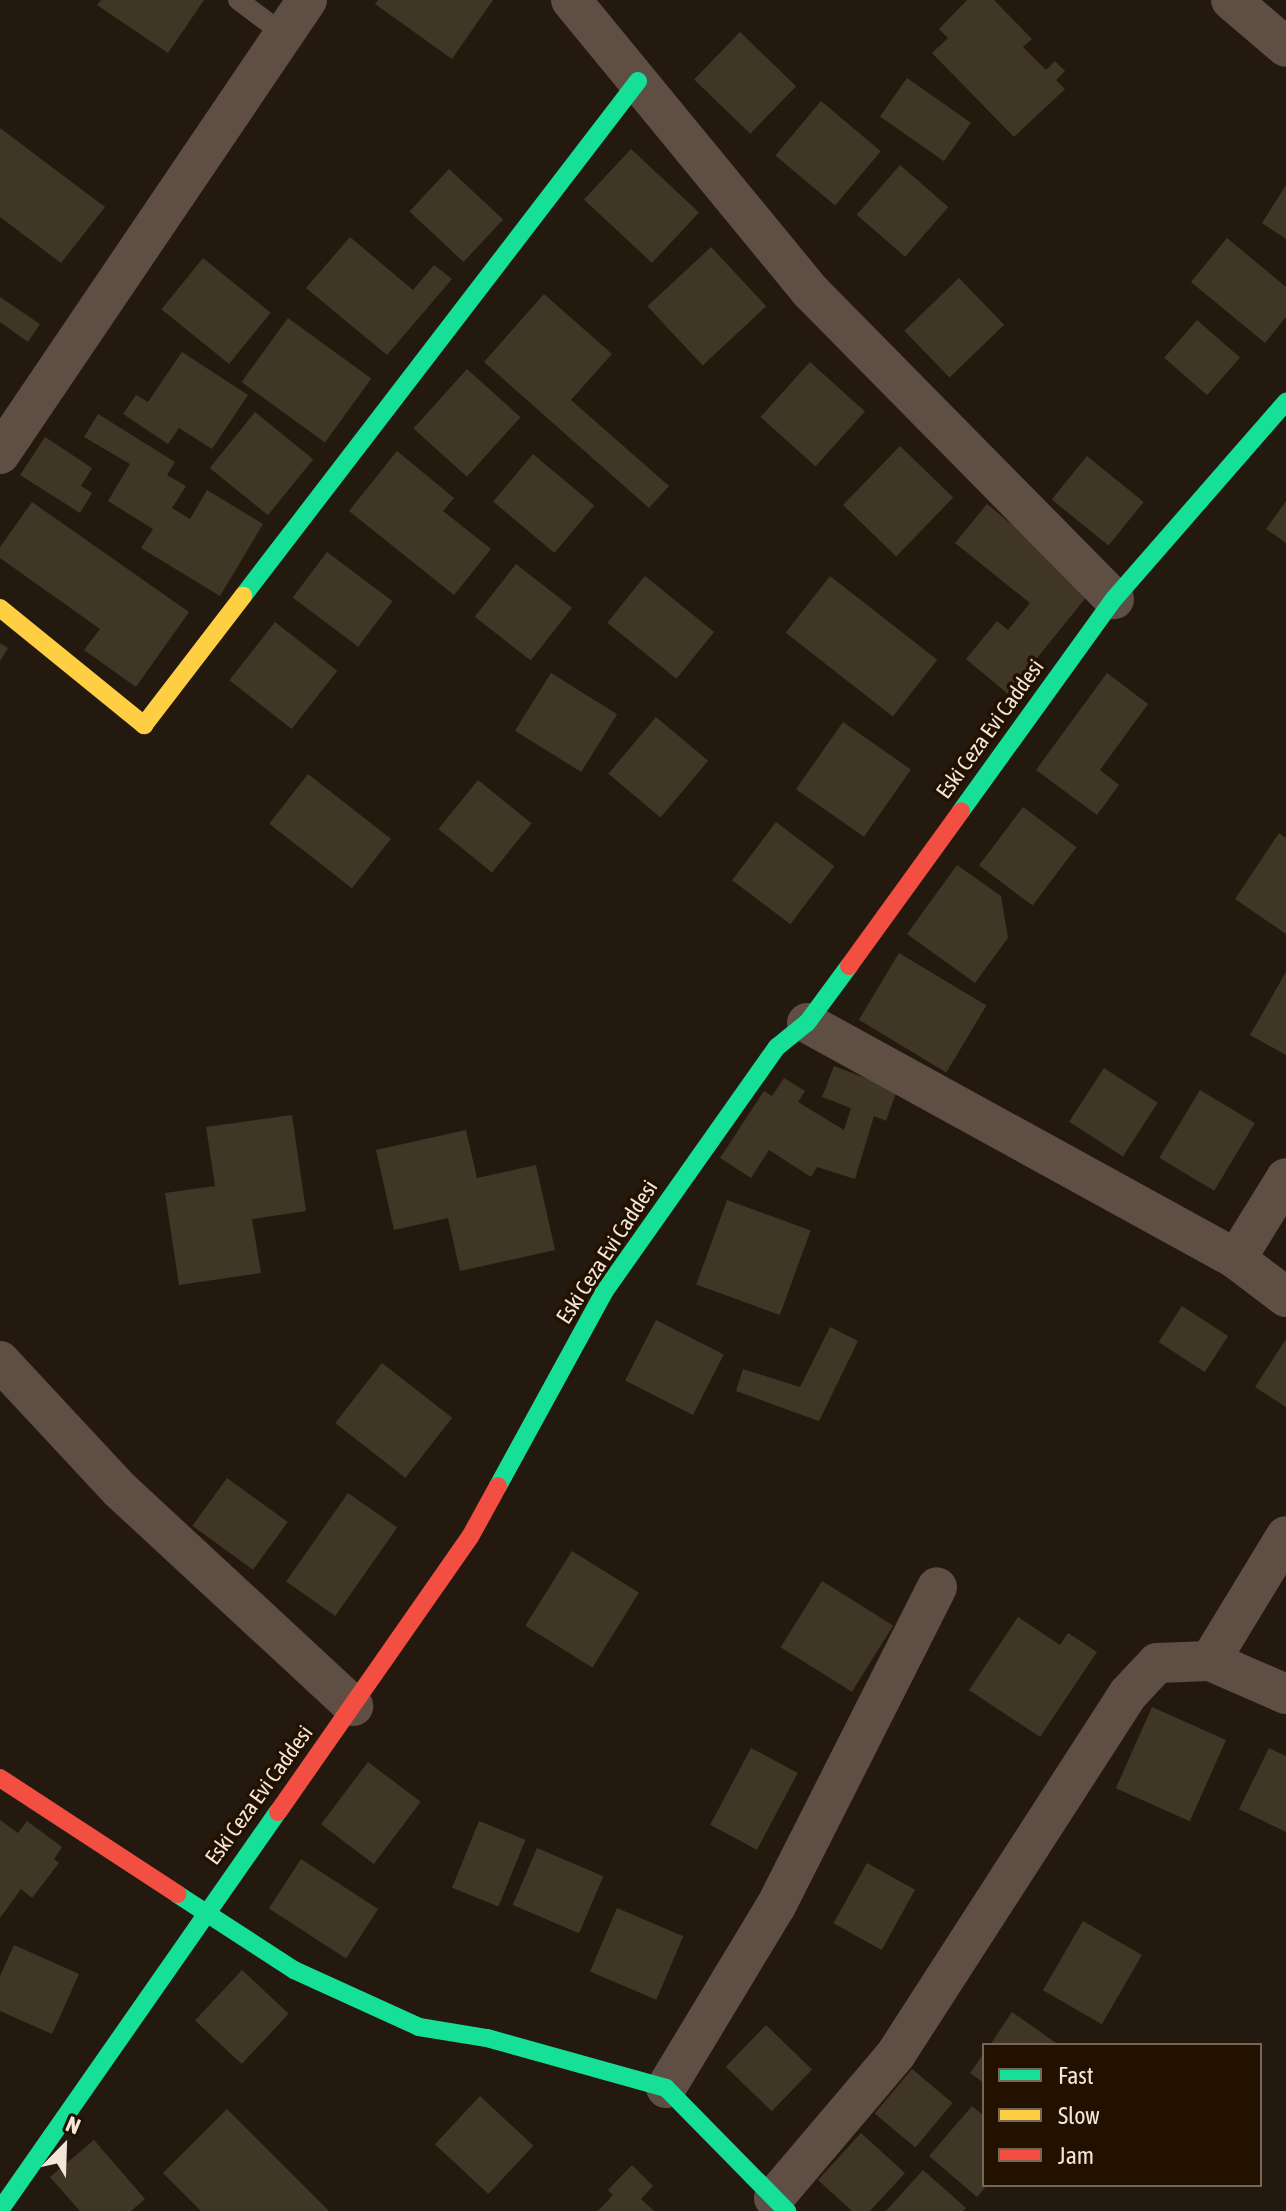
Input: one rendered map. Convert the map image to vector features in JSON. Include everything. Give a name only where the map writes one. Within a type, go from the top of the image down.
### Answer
[{"type":"street","points":[[0,454],[281,32],[307,0]]},
{"type":"street","points":[[1231,0],[1286,47]]},
{"type":"street","points":[[582,4],[638,81],[810,291],[1114,599]]},
{"type":"street","points":[[0,608],[144,725],[638,81]]},
{"type":"street","name":"Eski Ceza Evi Caddesi","points":[[0,2210],[207,1908],[470,1537],[604,1292],[777,1047],[807,1023],[1114,599],[1286,402]]},
{"type":"street","points":[[807,1023],[1236,1259],[1286,1297]]},
{"type":"street","points":[[1236,1259],[1286,1178]]},
{"type":"street","points":[[0,1361],[120,1490],[353,1706]]},
{"type":"street","points":[[1210,1661],[1286,1536]]},
{"type":"street","points":[[666,2088],[776,1906],[937,1587]]},
{"type":"street","points":[[0,1778],[207,1908],[294,1970],[419,2027],[487,2038],[666,2088],[780,2205],[896,2054],[1128,1694],[1157,1663],[1210,1661],[1286,1694]]},
{"type":"lane","points":[[238,0],[281,32]]},
{"type":"building","points":[[101,0],[204,0],[168,53],[97,5]]},
{"type":"building","points":[[378,0],[493,0],[452,59],[375,4]]},
{"type":"building","points":[[967,0],[994,0],[1032,39],[1023,47],[1046,70],[1055,61],[1065,71],[1056,80],[1065,89],[1014,137],[932,53],[948,38],[939,29]]},
{"type":"building","points":[[740,32],[796,86],[750,134],[694,79]]},
{"type":"building","points":[[907,78],[971,123],[944,161],[880,117]]},
{"type":"building","points":[[821,101],[881,151],[835,206],[775,155]]},
{"type":"building","points":[[0,128],[105,207],[61,263],[0,217]]},
{"type":"building","points":[[631,149],[699,212],[652,263],[584,199]]},
{"type":"building","points":[[900,165],[948,207],[905,257],[857,215]]},
{"type":"building","points":[[449,169],[503,219],[464,262],[409,211]]},
{"type":"building","points":[[1286,185],[1286,239],[1262,223]]},
{"type":"building","points":[[350,237],[413,290],[434,265],[452,279],[387,355],[306,288]]},
{"type":"building","points":[[1227,238],[1286,287],[1286,317],[1265,343],[1191,282]]},
{"type":"building","points":[[711,247],[766,306],[703,366],[647,306]]},
{"type":"building","points":[[203,258],[271,313],[229,364],[161,309]]},
{"type":"building","points":[[959,278],[1004,325],[949,378],[904,331]]},
{"type":"building","points":[[544,294],[612,354],[571,400],[669,486],[649,508],[484,362]]},
{"type":"building","points":[[0,297],[40,324],[28,342],[0,322]]},
{"type":"building","points":[[288,318],[371,379],[325,442],[242,382]]},
{"type":"building","points":[[1197,320],[1240,357],[1207,395],[1164,358]]},
{"type":"building","points":[[182,352],[248,395],[212,449],[179,428],[168,444],[123,414],[136,395],[148,402]]},
{"type":"building","points":[[810,362],[865,412],[815,467],[760,417]]},
{"type":"building","points":[[467,369],[521,417],[467,477],[413,428]]},
{"type":"building","points":[[255,412],[313,459],[268,515],[210,468]]},
{"type":"building","points":[[98,414],[175,462],[167,475],[186,486],[172,508],[190,519],[207,490],[263,524],[220,596],[141,548],[153,529],[108,501],[130,464],[84,437]]},
{"type":"building","points":[[45,437],[92,468],[81,486],[92,493],[80,513],[20,475]]},
{"type":"building","points":[[900,446],[953,497],[896,556],[843,505]]},
{"type":"building","points":[[397,451],[454,498],[443,511],[491,549],[454,595],[349,511]]},
{"type":"building","points":[[533,454],[594,505],[554,553],[493,501]]},
{"type":"building","points":[[1087,456],[1144,502],[1108,545],[1052,500]]},
{"type":"building","points":[[1286,501],[1286,543],[1266,529]]},
{"type":"building","points":[[32,502],[189,612],[136,687],[84,650],[100,629],[0,558],[0,547]]},
{"type":"building","points":[[987,504],[1092,590],[1008,694],[966,659],[997,621],[1008,630],[1030,603],[955,543]]},
{"type":"building","points":[[327,552],[392,601],[358,647],[293,598]]},
{"type":"building","points":[[516,564],[572,608],[531,661],[475,617]]},
{"type":"building","points":[[645,576],[714,632],[676,679],[607,623]]},
{"type":"building","points":[[830,576],[937,660],[893,716],[786,633]]},
{"type":"building","points":[[275,622],[337,671],[292,729],[229,680]]},
{"type":"building","points":[[0,643],[8,648],[0,661]]},
{"type":"building","points":[[551,673],[617,714],[581,772],[515,731]]},
{"type":"building","points":[[1107,673],[1148,704],[1100,770],[1119,785],[1097,815],[1036,770]]},
{"type":"building","points":[[656,717],[708,761],[661,817],[608,774]]},
{"type":"building","points":[[843,722],[911,770],[864,837],[796,789]]},
{"type":"building","points":[[308,774],[391,839],[352,888],[269,824]]},
{"type":"building","points":[[478,780],[532,823],[492,872],[438,829]]},
{"type":"building","points":[[1023,807],[1077,847],[1033,906],[979,865]]},
{"type":"building","points":[[776,822],[834,866],[790,924],[732,880]]},
{"type":"building","points":[[1279,833],[1286,838],[1286,934],[1235,899]]},
{"type":"building","points":[[957,865],[1001,896],[1008,938],[975,983],[907,934]]},
{"type":"building","points":[[899,953],[986,1006],[946,1072],[859,1020]]},
{"type":"building","points":[[1286,972],[1286,1055],[1250,1035]]},
{"type":"building","points":[[834,1066],[897,1090],[886,1121],[874,1116],[855,1179],[817,1167],[811,1177],[769,1150],[751,1178],[720,1158],[764,1091],[772,1096],[784,1078],[805,1091],[798,1102],[844,1130],[851,1108],[822,1097]]},
{"type":"building","points":[[1104,1068],[1158,1103],[1123,1157],[1069,1122]]},
{"type":"building","points":[[1200,1090],[1255,1123],[1214,1191],[1159,1158]]},
{"type":"building","points":[[292,1115],[306,1211],[252,1219],[261,1273],[179,1285],[165,1193],[215,1186],[206,1127]]},
{"type":"building","points":[[466,1130],[477,1178],[536,1165],[555,1250],[460,1271],[448,1218],[394,1230],[376,1150]]},
{"type":"building","points":[[727,1200],[811,1230],[780,1315],[696,1285]]},
{"type":"building","points":[[1182,1306],[1228,1336],[1205,1372],[1159,1342]]},
{"type":"building","points":[[656,1320],[724,1355],[693,1415],[625,1381]]},
{"type":"building","points":[[830,1327],[858,1341],[819,1421],[736,1391],[743,1369],[800,1387]]},
{"type":"building","points":[[1286,1339],[1286,1407],[1255,1387]]},
{"type":"building","points":[[382,1363],[452,1418],[405,1478],[335,1423]]},
{"type":"building","points":[[227,1478],[288,1522],[253,1570],[192,1526]]},
{"type":"building","points":[[348,1493],[397,1527],[335,1616],[286,1581]]},
{"type":"building","points":[[572,1551],[639,1593],[592,1667],[525,1626]]},
{"type":"building","points":[[822,1581],[893,1626],[852,1692],[781,1647]]},
{"type":"building","points":[[1018,1617],[1060,1645],[1068,1633],[1097,1652],[1040,1737],[969,1690]]},
{"type":"building","points":[[1152,1707],[1226,1740],[1190,1821],[1116,1788]]},
{"type":"building","points":[[751,1748],[798,1773],[757,1850],[710,1825]]},
{"type":"building","points":[[1269,1748],[1286,1756],[1286,1832],[1239,1809]]},
{"type":"building","points":[[368,1762],[421,1802],[374,1864],[321,1824]]},
{"type":"building","points":[[0,1820],[18,1833],[27,1821],[62,1847],[54,1859],[59,1863],[32,1898],[21,1889],[0,1918]]},
{"type":"building","points":[[479,1821],[525,1840],[498,1906],[452,1888]]},
{"type":"building","points":[[537,1848],[603,1876],[579,1933],[513,1905]]},
{"type":"building","points":[[301,1859],[378,1909],[346,1959],[269,1908]]},
{"type":"building","points":[[867,1863],[915,1890],[882,1950],[834,1923]]},
{"type":"building","points":[[617,1908],[683,1936],[656,2000],[590,1972]]},
{"type":"building","points":[[1083,1921],[1142,1955],[1102,2024],[1043,1990]]},
{"type":"building","points":[[14,1945],[79,1974],[52,2034],[0,2011],[0,1976]]},
{"type":"building","points":[[242,1970],[289,2014],[242,2064],[195,2020]]},
{"type":"building","points":[[1012,2012],[1056,2043],[991,2043]]},
{"type":"building","points":[[766,2025],[812,2069],[772,2111],[726,2067]]},
{"type":"building","points":[[982,2056],[982,2082],[970,2073]]},
{"type":"building","points":[[912,2069],[953,2103],[915,2147],[875,2113]]},
{"type":"building","points":[[480,2096],[533,2146],[488,2194],[435,2144]]},
{"type":"building","points":[[972,2106],[982,2114],[982,2187],[985,2187],[977,2197],[929,2156]]},
{"type":"building","points":[[227,2109],[329,2211],[201,2211],[163,2173]]},
{"type":"building","points":[[861,2133],[905,2173],[870,2211],[852,2211],[818,2180]]},
{"type":"building","points":[[94,2140],[145,2199],[131,2211],[80,2211],[50,2177]]},
{"type":"building","points":[[632,2165],[653,2186],[641,2199],[654,2211],[598,2211],[613,2195],[608,2190]]},
{"type":"building","points":[[923,2170],[966,2208],[963,2211],[886,2211]]},
{"type":"traffic: fast","points":[[243,596],[638,81]]},
{"type":"traffic: fast","points":[[961,811],[1114,599],[1286,402]]},
{"type":"traffic: fast","points":[[498,1486],[604,1292],[777,1047],[807,1023],[849,966]]},
{"type":"traffic: fast","points":[[0,2210],[278,1812]]},
{"type":"traffic: fast","points":[[177,1894],[294,1970],[419,2027],[487,2038],[666,2088],[787,2211]]},
{"type":"traffic: slow","points":[[0,608],[144,725],[243,596]]},
{"type":"traffic: jam","points":[[849,966],[961,811]]},
{"type":"traffic: jam","points":[[278,1812],[470,1537],[498,1486]]},
{"type":"traffic: jam","points":[[0,1778],[177,1894]]}]
